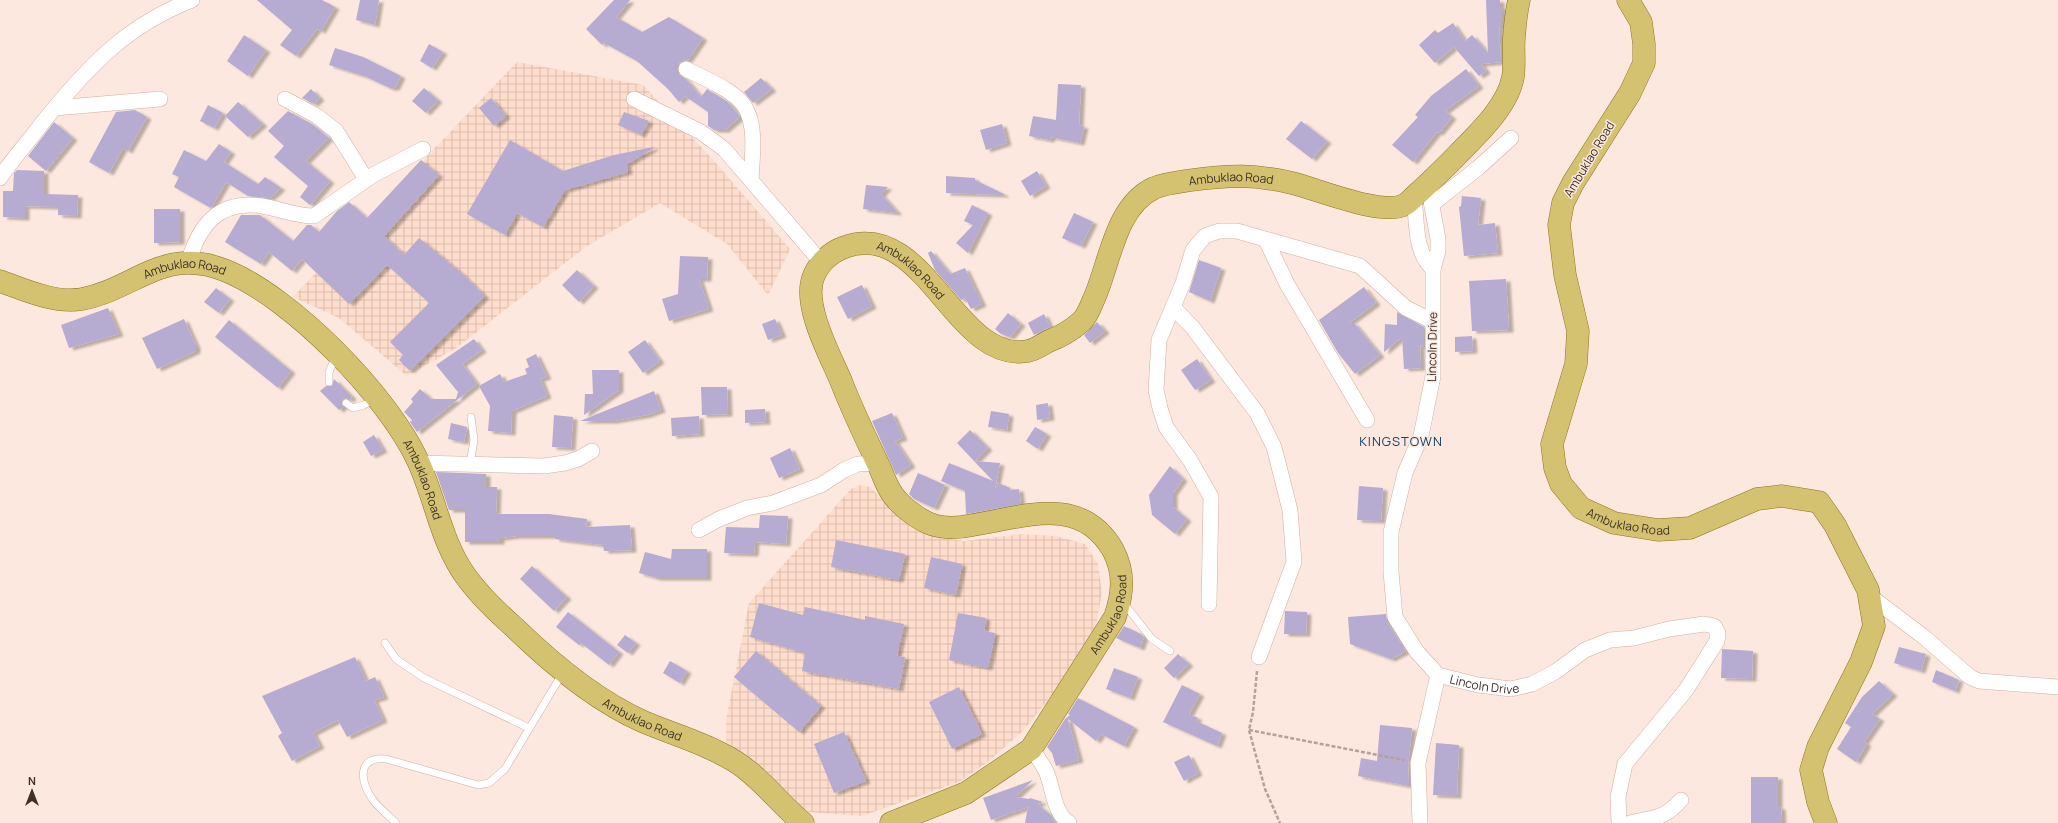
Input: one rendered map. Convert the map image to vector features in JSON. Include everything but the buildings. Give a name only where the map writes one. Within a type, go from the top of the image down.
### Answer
[{"type":"main road","name":"Ambuklao Road","points":[[891,823],[966,793],[1031,749],[1115,617],[1121,600],[1122,586],[1119,564],[1103,535],[1089,524],[1074,516],[1057,513],[1039,514],[956,528],[930,524],[894,498],[848,400],[813,311],[811,289],[814,276],[822,263],[833,252],[850,245],[868,244],[886,247],[902,254],[965,322],[981,336],[1004,350],[1028,351],[1058,338],[1085,319],[1100,285],[1115,239],[1125,216],[1139,199],[1152,189],[1171,183],[1233,174],[1292,183],[1337,198],[1385,208],[1404,206],[1424,195],[1471,142],[1497,110],[1508,92],[1513,76],[1514,38],[1519,0]]},
{"type":"main road","name":"Ambuklao Road","points":[[1628,0],[1641,22],[1644,44],[1644,63],[1630,93],[1572,183],[1563,203],[1559,225],[1565,275],[1578,331],[1576,364],[1552,444],[1555,468],[1561,484],[1581,508],[1614,523],[1658,530],[1690,528],[1757,499],[1782,496],[1819,502],[1835,525],[1870,597],[1874,626],[1861,662],[1818,747],[1811,770],[1818,802],[1826,823]]},
{"type":"main road","name":"Ambuklao Road","points":[[0,281],[27,291],[57,298],[80,299],[102,293],[151,270],[176,264],[199,263],[222,269],[251,283],[289,310],[337,354],[377,398],[394,421],[418,463],[453,557],[468,580],[496,611],[563,672],[642,721],[714,750],[738,763],[803,823]]},
{"type":"street","points":[[0,178],[100,56],[150,19],[192,0]]},
{"type":"street","points":[[686,69],[736,96],[745,107],[750,122],[752,143],[751,180]]},
{"type":"street","points":[[56,108],[160,99]]},
{"type":"street","points":[[285,99],[318,116],[336,131],[366,179]]},
{"type":"street","points":[[634,99],[702,132],[724,149],[822,263]]},
{"type":"street","points":[[1424,195],[1478,168],[1511,138]]},
{"type":"street","points":[[188,263],[195,241],[206,224],[222,212],[239,206],[261,206],[298,215],[314,216],[366,179],[423,149]]},
{"type":"street","name":"Lincoln Drive","points":[[1424,195],[1420,249],[1428,264],[1433,269],[1433,376],[1421,436],[1405,473],[1391,532],[1391,572],[1395,617],[1417,652],[1438,675],[1478,685],[1511,689],[1532,684],[1555,672],[1585,650],[1610,640],[1634,638],[1669,629],[1704,624],[1714,626],[1718,633],[1717,641],[1686,690],[1625,764],[1618,797],[1619,823]]},
{"type":"street","points":[[1209,604],[1211,497],[1190,460],[1166,427],[1156,390],[1158,340],[1173,307],[1194,250],[1206,236],[1219,231],[1237,231],[1360,266],[1406,308],[1432,321]]},
{"type":"street","points":[[1266,240],[1287,284],[1367,420]]},
{"type":"street","points":[[1173,307],[1193,328],[1257,412],[1274,447],[1290,510],[1294,562],[1259,657]]},
{"type":"street","points":[[418,463],[544,466],[565,463],[578,459],[592,451]]},
{"type":"street","points":[[699,530],[719,519],[747,508],[773,503],[821,485],[844,470],[858,464],[878,463]]},
{"type":"street","points":[[1870,597],[1924,637],[1970,677],[1979,680],[2058,688]]},
{"type":"street","points":[[1420,823],[1418,763],[1438,675]]},
{"type":"street","points":[[1031,749],[1045,770],[1056,804],[1065,820],[1069,823]]},
{"type":"street","points":[[1630,823],[1656,818],[1673,809],[1681,800]]},
{"type":"lane","points":[[329,382],[329,372],[337,354]]},
{"type":"lane","points":[[346,403],[353,408],[364,405],[377,398]]},
{"type":"lane","points":[[470,464],[474,440],[471,417]]},
{"type":"lane","points":[[1121,600],[1152,639],[1170,651]]},
{"type":"lane","points":[[385,643],[396,659],[424,678],[529,728]]},
{"type":"lane","points":[[396,823],[374,800],[364,781],[364,768],[368,762],[376,758],[386,759],[478,784],[489,783],[505,769],[563,672]]},
{"type":"path","points":[[1259,657],[1253,712],[1249,730],[1265,789],[1280,823]]},
{"type":"path","points":[[1249,730],[1418,763]]},
{"type":"shaded area","points":[[517,62],[643,85],[715,162],[790,249],[768,295],[727,244],[660,203],[587,246],[456,348],[407,376],[339,318],[293,297]]},
{"type":"shaded area","points":[[860,485],[871,487],[892,512],[927,535],[964,541],[1022,534],[1056,536],[1085,544],[1098,564],[1102,593],[1096,625],[1063,681],[1024,730],[989,761],[959,782],[862,816],[807,812],[791,799],[758,766],[726,742],[726,720],[749,603],[851,489]]},
{"type":"district","name":"KINGSTOWN","points":[[1401,441]]}]
